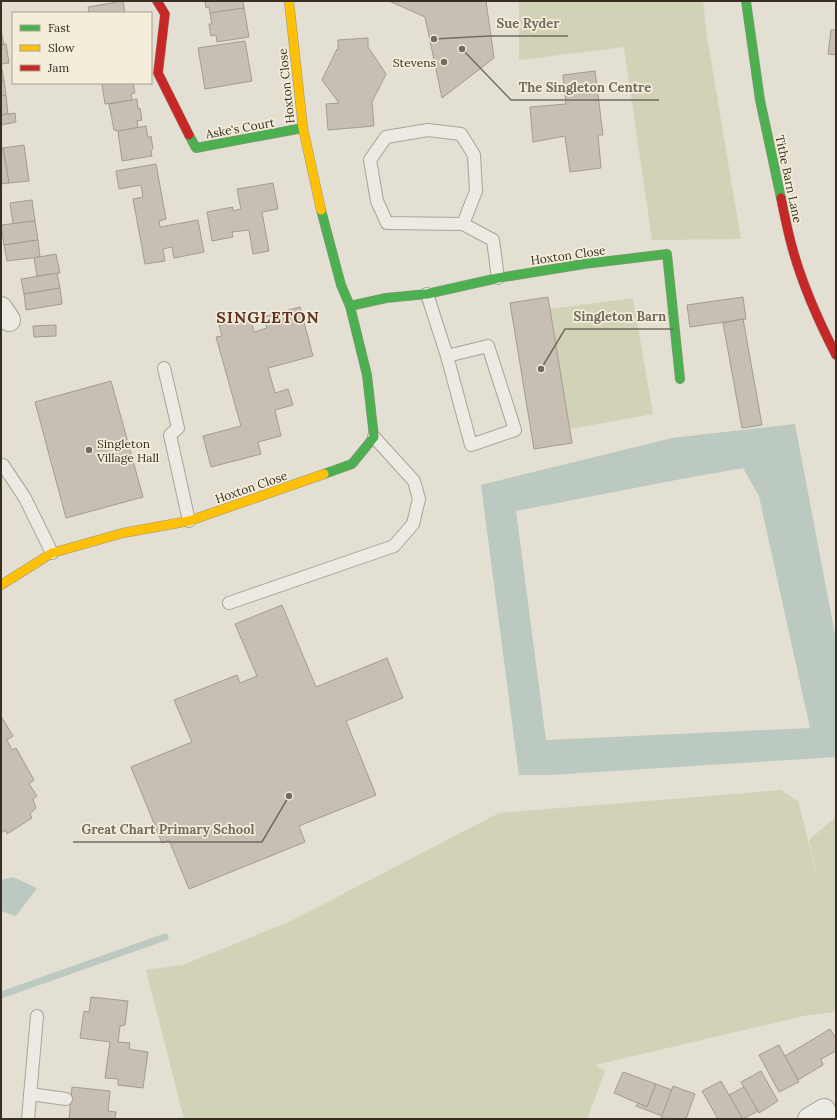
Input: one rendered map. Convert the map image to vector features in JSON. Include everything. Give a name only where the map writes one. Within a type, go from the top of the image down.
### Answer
[{"type":"street","name":"Aske's Court","points":[[157,1],[165,14],[158,73],[196,148],[303,128]]},
{"type":"street","name":"Hoxton Close","points":[[1,585],[52,553],[123,533],[189,521],[352,464],[374,437],[367,375],[350,306],[341,285],[323,217],[303,128],[289,1]]},
{"type":"street","name":"Tithe Barn Lane","points":[[746,1],[760,100],[791,244],[797,264],[822,329],[836,355]]},
{"type":"street","name":"Hoxton Close","points":[[350,306],[386,298],[427,294],[498,278],[584,264],[667,254],[680,379]]},
{"type":"street","points":[[809,1119],[824,1110],[829,1119]]},
{"type":"lane","points":[[463,224],[476,191],[474,155],[461,134],[428,130],[386,137],[370,160],[377,201],[387,223],[463,224],[493,240],[498,278]]},
{"type":"lane","points":[[427,294],[447,356],[471,445],[515,430],[488,346],[447,356]]},
{"type":"lane","points":[[164,368],[178,428],[170,435],[189,521]]},
{"type":"lane","points":[[229,603],[394,546],[402,538],[413,524],[419,500],[414,481],[374,437]]},
{"type":"lane","points":[[3,465],[25,498],[52,553]]},
{"type":"lane","points":[[28,1119],[37,1016]]},
{"type":"lane","points":[[30,1094],[66,1099]]},
{"type":"green space","points":[[519,1],[703,1],[707,37],[741,239],[652,240],[624,47],[519,60]]},
{"type":"green space","points":[[633,298],[653,414],[570,429],[550,309]]},
{"type":"green space","points":[[781,790],[798,801],[820,888],[809,840],[836,817],[836,1012],[808,1015],[595,1065],[605,1071],[587,1119],[184,1119],[146,970],[183,965],[291,921],[499,813]]},
{"type":"shaded area","points":[[795,424],[836,640],[836,757],[550,775],[519,775],[481,485],[672,438]],"holes":[[[743,468],[759,496],[810,728],[546,740],[516,511]]]},
{"type":"shaded area","points":[[13,877],[37,888],[16,916],[1,911],[1,880]]},
{"type":"building","points":[[123,1],[125,12],[89,12],[88,7]]},
{"type":"building","points":[[205,1],[243,1],[244,8],[210,13],[209,7],[206,8]]},
{"type":"building","points":[[389,1],[486,1],[494,58],[442,98],[425,17]]},
{"type":"building","points":[[244,8],[249,37],[217,42],[216,35],[211,36],[209,24],[212,24],[210,13]]},
{"type":"building","points":[[1,30],[4,45],[1,45]]},
{"type":"building","points":[[831,30],[836,30],[836,55],[828,54]]},
{"type":"building","points":[[368,38],[368,47],[386,74],[372,102],[374,126],[328,130],[326,104],[339,103],[322,80],[337,49],[338,50],[338,40]]},
{"type":"building","points":[[245,41],[252,81],[205,89],[198,48]]},
{"type":"building","points":[[6,44],[9,63],[1,64],[1,45]]},
{"type":"building","points":[[1,64],[4,80],[1,81]]},
{"type":"building","points":[[595,71],[603,135],[598,135],[601,168],[570,172],[565,136],[533,142],[530,107],[566,104],[563,75]]},
{"type":"building","points":[[4,80],[6,95],[1,96],[1,81]]},
{"type":"building","points":[[102,84],[133,84],[135,93],[131,94],[132,100],[105,104]]},
{"type":"building","points":[[6,95],[8,114],[1,115],[1,96]]},
{"type":"building","points":[[137,99],[138,109],[140,108],[142,120],[137,121],[138,128],[118,131],[114,130],[109,104]]},
{"type":"building","points":[[15,113],[16,122],[1,125],[1,115]]},
{"type":"building","points":[[146,126],[148,138],[151,136],[153,149],[151,151],[152,156],[122,161],[118,131]]},
{"type":"building","points":[[24,145],[29,181],[9,183],[3,148]]},
{"type":"building","points":[[1,148],[3,148],[9,183],[1,184]]},
{"type":"building","points":[[156,164],[166,219],[159,221],[160,227],[198,220],[204,252],[174,258],[172,247],[163,249],[165,261],[145,264],[133,199],[143,197],[141,185],[119,189],[116,171]]},
{"type":"building","points":[[273,183],[278,209],[262,212],[269,251],[253,254],[249,230],[232,232],[233,237],[212,241],[207,212],[233,207],[233,211],[241,209],[237,189]]},
{"type":"building","points":[[32,200],[35,221],[13,224],[10,203]]},
{"type":"building","points":[[35,221],[38,240],[4,245],[1,225]]},
{"type":"building","points":[[38,240],[40,257],[7,261],[4,245]]},
{"type":"building","points":[[56,254],[60,273],[37,276],[34,258]]},
{"type":"building","points":[[57,273],[60,288],[24,294],[21,279]]},
{"type":"building","points":[[60,288],[62,304],[26,310],[24,294]]},
{"type":"building","points":[[548,297],[572,443],[534,449],[510,303]]},
{"type":"building","points":[[743,297],[746,319],[690,327],[687,305]]},
{"type":"building","points":[[300,307],[313,356],[268,368],[275,393],[288,389],[293,405],[275,410],[281,436],[258,442],[261,454],[211,467],[203,436],[241,426],[216,337],[222,336],[219,325],[250,316],[254,332],[267,328],[263,317]]},
{"type":"building","points":[[743,319],[762,425],[742,428],[723,323]]},
{"type":"building","points":[[56,325],[56,336],[34,337],[33,326]]},
{"type":"building","name":"Singleton Village Hall","points":[[111,381],[143,497],[66,518],[35,402]]},
{"type":"building","points":[[282,605],[316,687],[387,658],[403,698],[346,721],[376,795],[299,826],[305,842],[189,889],[169,840],[162,843],[131,767],[192,742],[174,700],[237,675],[240,683],[257,676],[235,624]]},
{"type":"building","points":[[1,716],[13,736],[7,740],[12,750],[16,748],[34,780],[29,784],[37,796],[33,799],[36,808],[30,814],[32,818],[7,834],[6,830],[1,833]]},
{"type":"building","points":[[91,997],[128,1001],[125,1025],[120,1026],[118,1042],[130,1043],[129,1049],[148,1052],[143,1088],[118,1085],[118,1079],[105,1078],[110,1042],[80,1038],[84,1011],[89,1012]]},
{"type":"building","points":[[830,1029],[836,1038],[836,1051],[821,1059],[823,1065],[798,1080],[785,1056]]},
{"type":"building","points":[[779,1045],[799,1082],[779,1092],[759,1055]]},
{"type":"building","points":[[761,1071],[778,1101],[759,1113],[741,1082]]},
{"type":"building","points":[[623,1072],[656,1084],[647,1107],[614,1093]]},
{"type":"building","points":[[721,1081],[743,1119],[718,1119],[702,1091]]},
{"type":"building","points":[[656,1084],[672,1090],[662,1116],[636,1106],[638,1103],[647,1107]]},
{"type":"building","points":[[673,1086],[695,1094],[686,1119],[661,1118]]},
{"type":"building","points":[[72,1087],[110,1091],[108,1111],[116,1112],[115,1119],[69,1119]]},
{"type":"building","points":[[744,1087],[758,1111],[743,1119],[729,1095]]},
{"type":"waterway","points":[[1,995],[165,937]]},
{"type":"traffic: fast","points":[[746,1],[760,100],[781,198]]},
{"type":"traffic: fast","points":[[189,135],[196,148],[303,128]]},
{"type":"traffic: fast","points":[[321,210],[341,285],[350,306],[367,375],[374,437],[352,464],[324,474]]},
{"type":"traffic: fast","points":[[350,306],[386,298],[427,294],[498,278],[584,264],[667,254],[680,379]]},
{"type":"traffic: slow","points":[[289,1],[303,128],[321,210]]},
{"type":"traffic: slow","points":[[1,585],[52,553],[123,533],[189,521],[324,474]]},
{"type":"traffic: jam","points":[[157,1],[165,14],[158,73],[189,135]]},
{"type":"traffic: jam","points":[[781,198],[795,258],[816,314],[836,355]]},
{"type":"place","name":"Sue Ryder","points":[[434,39]]},
{"type":"place","name":"The Singleton Centre","points":[[462,49]]},
{"type":"place","name":"Stevens","points":[[444,62]]},
{"type":"place","name":"Singleton Barn","points":[[541,369]]},
{"type":"place","name":"Singleton Village Hall","points":[[89,450]]},
{"type":"place","name":"Great Chart Primary School","points":[[289,796]]},
{"type":"district","name":"SINGLETON","points":[[268,317]]}]
